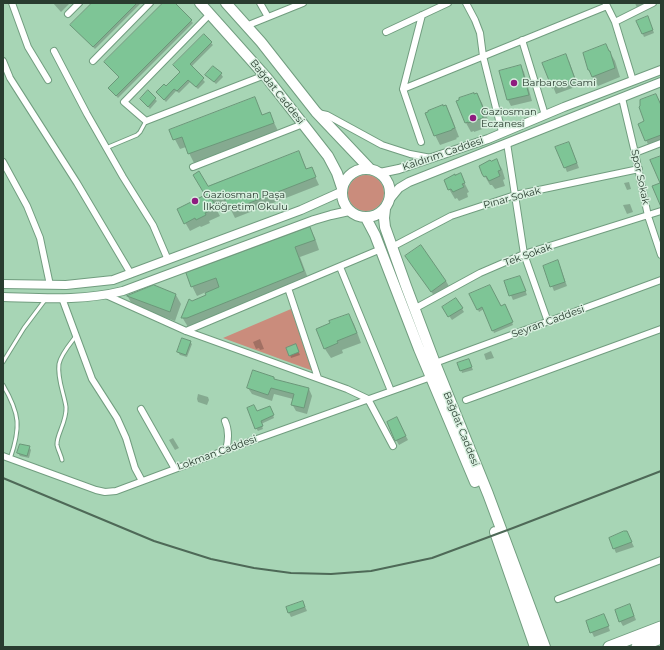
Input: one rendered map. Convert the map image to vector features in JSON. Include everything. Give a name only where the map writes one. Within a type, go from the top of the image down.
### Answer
[{"type":"highway","points":[[609,647],[661,627]]},
{"type":"highway","points":[[638,647],[661,638]]},
{"type":"main road","name":"Bağdat Caddesi","points":[[200,3],[265,75],[328,156],[337,172],[342,190]]},
{"type":"main road","name":"Bağdat Caddesi","points":[[226,3],[261,42],[316,112],[370,169]]},
{"type":"main road","points":[[362,169],[370,169],[380,173],[389,185],[390,192],[390,199],[385,209],[376,215],[366,218],[355,215],[349,211],[343,202],[342,190],[347,178],[352,173],[362,169]]},
{"type":"main road","name":"Bağdat Caddesi","points":[[385,209],[384,222],[414,309],[488,494],[544,647]]},
{"type":"main road","name":"Bağdat Caddesi","points":[[366,218],[381,249],[431,377],[487,510],[535,647]]},
{"type":"street","points":[[12,3],[28,47],[48,80]]},
{"type":"street","points":[[68,14],[79,3]]},
{"type":"street","points":[[93,61],[150,3]]},
{"type":"street","points":[[260,3],[268,17]]},
{"type":"street","points":[[246,26],[303,3]]},
{"type":"street","points":[[386,32],[448,3]]},
{"type":"street","points":[[466,3],[480,33],[483,56],[502,132]]},
{"type":"street","points":[[615,22],[653,3]]},
{"type":"street","points":[[403,89],[606,4],[615,22],[633,81]]},
{"type":"street","points":[[210,14],[124,102],[146,121],[265,75]]},
{"type":"street","points":[[421,142],[403,89],[422,15]]},
{"type":"street","points":[[522,40],[545,115]]},
{"type":"street","points":[[54,51],[122,177],[154,225],[168,260]]},
{"type":"street","points":[[3,61],[10,78],[77,183],[131,274]]},
{"type":"street","name":"Kaldırım Caddesi","points":[[380,173],[399,170],[502,132],[661,70]]},
{"type":"street","name":"Kaldırım Caddesi","points":[[390,199],[399,188],[409,182],[661,82]]},
{"type":"street","name":"Spor Sokak","points":[[622,98],[639,169],[648,216],[661,255]]},
{"type":"street","points":[[316,112],[327,115],[386,146],[410,154],[431,158]]},
{"type":"street","points":[[193,167],[303,124]]},
{"type":"street","points":[[507,143],[524,254],[548,322]]},
{"type":"street","points":[[635,153],[661,143]]},
{"type":"street","points":[[3,162],[27,206],[40,238],[50,285]]},
{"type":"street","name":"Pınar Sokak","points":[[392,247],[451,216],[515,195],[639,169]]},
{"type":"street","points":[[3,284],[50,285],[96,283],[113,280],[302,210],[342,190]]},
{"type":"street","points":[[3,296],[78,298],[106,295],[134,288],[323,217],[349,211]]},
{"type":"street","name":"Tek Sokak","points":[[414,309],[480,273],[524,254],[661,211]]},
{"type":"street","points":[[186,331],[381,249]]},
{"type":"street","points":[[340,267],[391,391]]},
{"type":"street","name":"Seyran Caddesi","points":[[435,364],[661,280]]},
{"type":"street","points":[[288,288],[318,378]]},
{"type":"street","points":[[106,295],[186,331],[347,388],[368,399],[393,446]]},
{"type":"street","points":[[62,298],[77,335],[92,379],[117,418],[126,438],[135,468],[142,481]]},
{"type":"street","points":[[466,400],[661,329]]},
{"type":"street","name":"Lokman Caddesi","points":[[3,456],[96,490],[105,492],[116,491],[431,377]]},
{"type":"street","points":[[141,409],[175,469]]},
{"type":"street","points":[[224,421],[228,432],[226,450]]},
{"type":"street","points":[[558,599],[661,560]]},
{"type":"lane","points":[[106,148],[136,135],[140,132],[146,121]]},
{"type":"lane","points":[[3,362],[24,328],[46,298]]},
{"type":"lane","points":[[62,460],[57,446],[65,421],[66,406],[62,394],[59,366],[60,358],[77,335]]},
{"type":"lane","points":[[3,385],[9,395],[17,417],[16,442],[10,459]]},
{"type":"shaded area","points":[[370,175],[379,180],[383,186],[383,200],[379,206],[370,211],[362,211],[353,206],[349,200],[348,189],[353,180],[359,176]]},
{"type":"shaded area","points":[[291,309],[316,372],[223,338]]},
{"type":"building","points":[[92,3],[137,3],[93,47],[70,25]]},
{"type":"building","points":[[163,3],[175,3],[192,20],[116,96],[108,88],[119,77],[104,62]]},
{"type":"building","points":[[648,16],[653,30],[642,34],[636,21]]},
{"type":"building","points":[[204,34],[212,42],[190,64],[204,78],[196,87],[188,80],[177,91],[174,89],[164,100],[156,92],[164,84],[166,86],[180,72],[173,65]]},
{"type":"building","points":[[606,44],[610,51],[615,68],[592,77],[588,70],[583,53]]},
{"type":"building","points":[[566,54],[575,79],[552,88],[542,63]]},
{"type":"building","name":"Barbaros Cami","points":[[521,65],[529,95],[507,100],[499,71]]},
{"type":"building","points":[[213,66],[222,73],[214,82],[205,75]]},
{"type":"building","points":[[148,90],[156,98],[148,107],[140,99]]},
{"type":"building","points":[[477,93],[486,115],[483,116],[483,118],[465,123],[456,101],[459,100],[459,98]]},
{"type":"building","points":[[656,94],[661,105],[661,135],[645,141],[638,124],[644,121],[639,107],[640,100]]},
{"type":"building","points":[[255,97],[262,115],[270,112],[274,123],[188,154],[182,137],[173,140],[169,130]]},
{"type":"building","points":[[446,105],[455,128],[434,136],[425,113]]},
{"type":"building","points":[[569,142],[577,163],[564,168],[555,147]]},
{"type":"building","points":[[299,151],[306,169],[312,167],[316,177],[229,211],[223,195],[212,199],[216,208],[205,213],[206,215],[196,220],[195,218],[184,224],[177,209],[205,195],[193,175],[199,171],[208,186]]},
{"type":"building","points":[[661,156],[661,207],[652,186],[660,183],[650,160]]},
{"type":"building","points":[[497,159],[501,170],[498,171],[500,176],[489,181],[486,176],[484,177],[482,174],[479,166],[490,160]]},
{"type":"building","points":[[461,173],[465,183],[462,184],[464,187],[453,192],[451,189],[448,190],[444,180],[455,174]]},
{"type":"building","points":[[310,227],[315,240],[295,247],[304,271],[187,318],[181,318],[189,299],[192,301],[219,287],[216,278],[191,287],[186,273]]},
{"type":"building","points":[[421,245],[446,281],[431,292],[405,256]]},
{"type":"building","points":[[558,260],[565,282],[550,287],[543,266]]},
{"type":"building","points":[[520,276],[526,291],[509,296],[504,281]]},
{"type":"building","points":[[154,285],[176,294],[170,312],[127,296]]},
{"type":"building","points":[[490,285],[501,306],[505,304],[513,322],[492,331],[482,307],[477,310],[469,294]]},
{"type":"building","points":[[456,298],[463,308],[448,317],[442,307]]},
{"type":"building","points":[[349,314],[357,333],[337,341],[338,343],[324,349],[316,329],[330,323],[329,321]]},
{"type":"building","points":[[182,338],[191,341],[186,355],[177,352]]},
{"type":"building","points":[[296,344],[299,352],[289,356],[286,348]]},
{"type":"building","points":[[469,359],[472,367],[460,371],[457,363]]},
{"type":"building","points":[[253,370],[274,377],[274,379],[309,388],[304,408],[291,405],[294,394],[271,388],[268,395],[247,388]]},
{"type":"building","points":[[254,405],[257,411],[270,406],[274,415],[261,421],[263,426],[255,429],[247,408]]},
{"type":"building","points":[[397,417],[406,436],[395,441],[387,422]]},
{"type":"building","points":[[20,444],[30,446],[27,456],[17,453]]},
{"type":"building","points":[[627,531],[632,542],[613,549],[609,538]]},
{"type":"building","points":[[303,601],[305,607],[288,613],[286,607]]},
{"type":"building","points":[[630,604],[634,616],[619,622],[615,610]]},
{"type":"building","points":[[604,614],[609,626],[590,633],[586,621]]},
{"type":"railway","points":[[3,478],[154,541],[211,559],[254,568],[291,573],[331,574],[371,571],[432,558],[661,471]]},
{"type":"place","name":"Barbaros Cami","points":[[514,83]]},
{"type":"place","name":"Gaziosman Eczanesi","points":[[473,118]]},
{"type":"place","name":"Gaziosman Paşa İlköğretim Okulu","points":[[195,201]]}]
